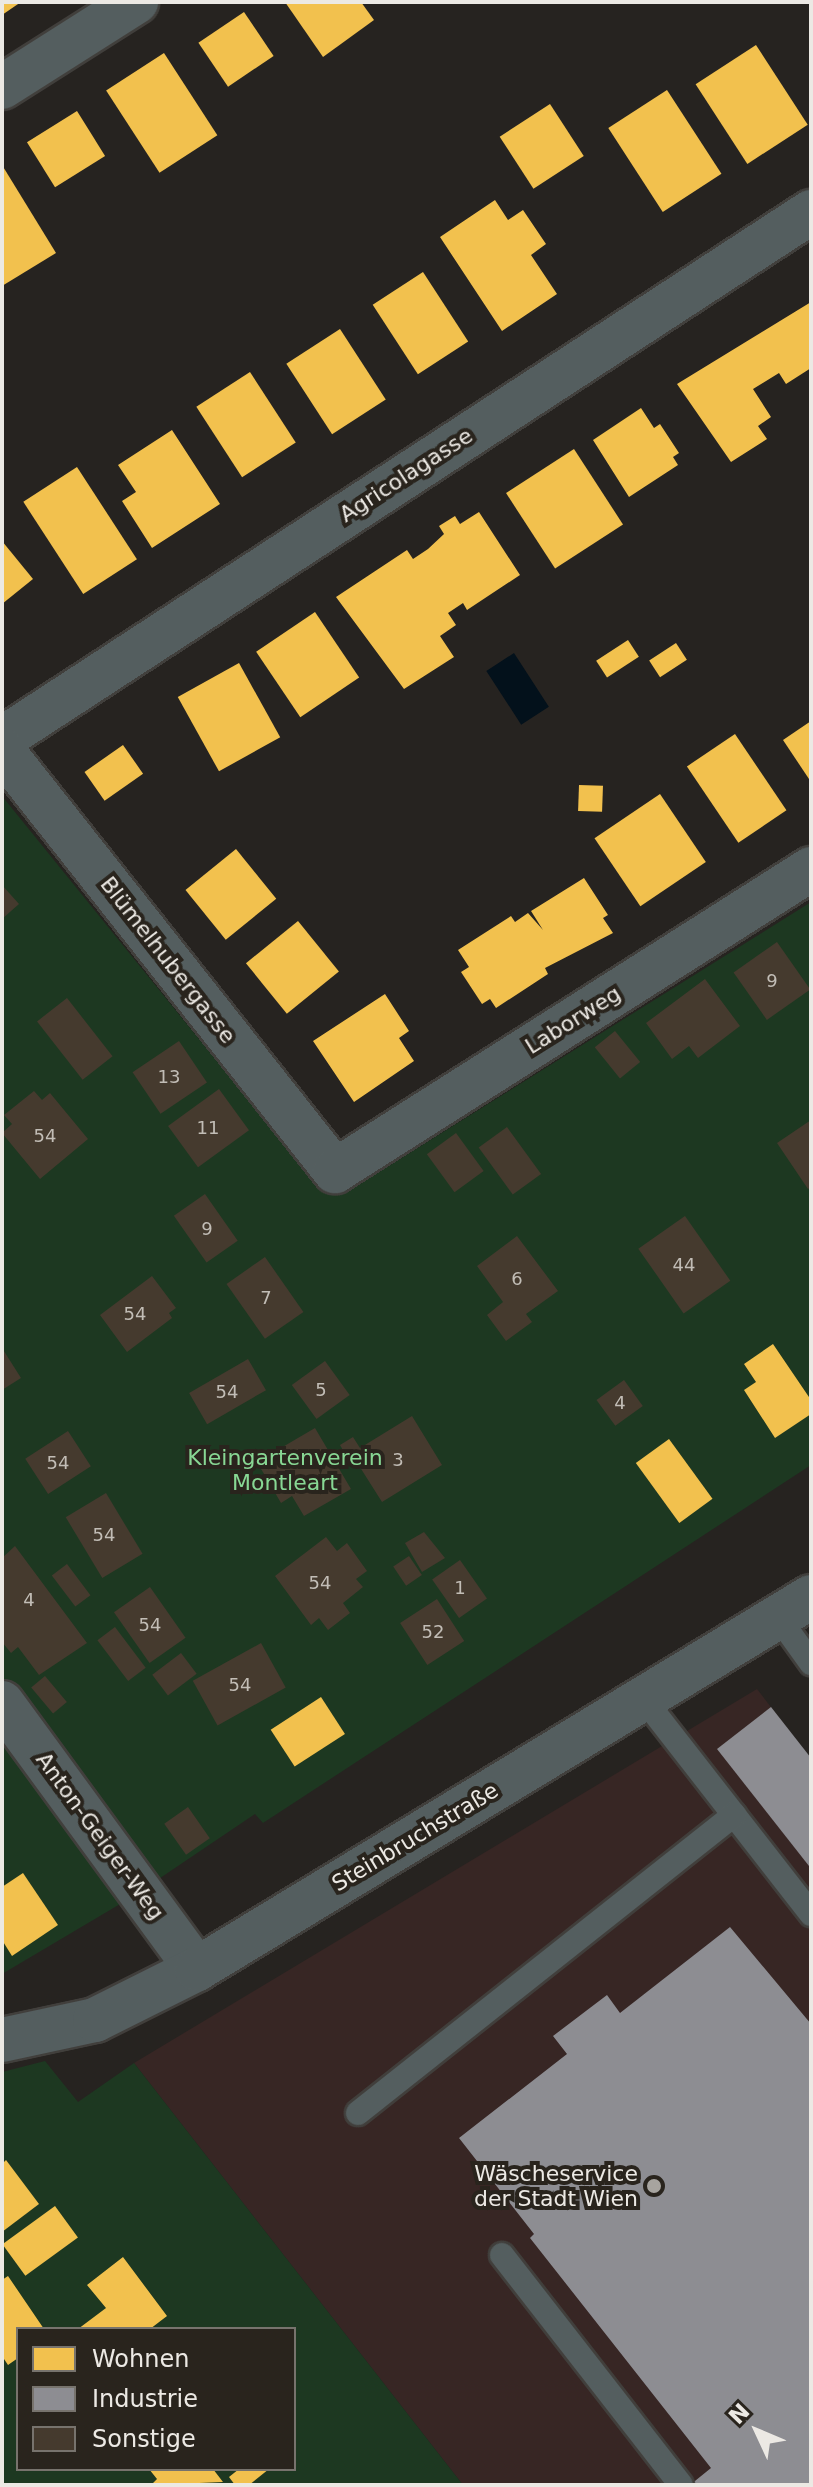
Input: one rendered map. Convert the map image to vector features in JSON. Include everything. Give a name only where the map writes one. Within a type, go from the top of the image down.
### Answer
[{"type":"street","points":[[2,87],[136,2]]},
{"type":"street","name":"Agricolagasse","points":[[2,739],[811,212]]},
{"type":"street","name":"Blümelhubergasse","points":[[2,750],[335,1171]]},
{"type":"street","name":"Laborweg","points":[[335,1171],[811,869]]},
{"type":"street","name":"Steinbruchstraße","points":[[2,2040],[95,2020],[197,1969],[794,1607]]},
{"type":"street","name":"Anton-Geiger-Weg","points":[[2,1703],[197,1969]]},
{"type":"lane","points":[[794,1607],[811,1663]]},
{"type":"lane","points":[[643,1698],[811,1914]]},
{"type":"lane","points":[[358,2113],[734,1815]]},
{"type":"lane","points":[[502,2255],[681,2485]]},
{"type":"shaded area","points":[[757,1689],[811,1759],[811,2485],[463,2485],[134,2063]]},
{"type":"green space","name":"Kleingartenverein Montleart","points":[[2,796],[318,1186],[344,1194],[811,902],[811,1465],[263,1823],[255,1814],[132,1897],[2,1974]]},
{"type":"green space","points":[[45,2061],[78,2102],[134,2063],[463,2485],[2,2485],[2,2072]]},
{"type":"water","points":[[514,653],[549,707],[521,725],[486,671]]},
{"type":"building: Wohnen","points":[[2,2],[21,2],[2,15]]},
{"type":"building: Wohnen","points":[[285,2],[361,2],[374,20],[323,57]]},
{"type":"building: Wohnen","points":[[244,12],[274,56],[228,87],[198,43]]},
{"type":"building: Wohnen","points":[[756,45],[808,125],[747,164],[696,84]]},
{"type":"building: Wohnen","points":[[164,53],[217,135],[160,173],[106,91]]},
{"type":"building: Wohnen","points":[[667,90],[721,174],[663,212],[608,128]]},
{"type":"building: Wohnen","points":[[550,104],[584,156],[533,189],[500,137]]},
{"type":"building: Wohnen","points":[[77,111],[105,156],[55,187],[27,142]]},
{"type":"building: Wohnen","points":[[2,165],[56,253],[2,286]]},
{"type":"building: Wohnen","points":[[495,200],[508,220],[523,210],[546,244],[531,255],[557,294],[502,331],[440,237]]},
{"type":"building: Wohnen","points":[[423,272],[468,342],[418,374],[373,305]]},
{"type":"building: Wohnen","points":[[811,302],[811,368],[786,384],[779,373],[753,389],[771,417],[758,426],[767,439],[731,462],[677,384]]},
{"type":"building: Wohnen","points":[[340,329],[386,399],[332,434],[286,364]]},
{"type":"building: Wohnen","points":[[250,372],[296,442],[242,477],[196,407]]},
{"type":"building: Wohnen","points":[[641,408],[654,428],[660,424],[679,453],[673,457],[678,465],[629,497],[593,440]]},
{"type":"building: Wohnen","points":[[172,430],[220,504],[152,548],[122,501],[136,492],[118,465]]},
{"type":"building: Wohnen","points":[[574,449],[623,524],[555,569],[506,493]]},
{"type":"building: Wohnen","points":[[77,467],[137,559],[83,594],[23,502]]},
{"type":"building: Wohnen","points":[[479,512],[520,575],[467,610],[463,603],[448,613],[456,625],[440,636],[454,657],[404,689],[336,597],[407,550],[413,559],[428,549],[444,534],[439,526],[455,516],[460,524]]},
{"type":"building: Wohnen","points":[[2,541],[33,579],[2,604]]},
{"type":"building: Wohnen","points":[[315,612],[359,677],[300,717],[256,652]]},
{"type":"building: Wohnen","points":[[628,640],[639,657],[607,677],[596,661]]},
{"type":"building: Wohnen","points":[[676,643],[687,660],[660,677],[649,660]]},
{"type":"building: Wohnen","points":[[239,663],[280,737],[219,771],[178,697]]},
{"type":"building: Wohnen","points":[[811,721],[811,782],[783,740]]},
{"type":"building: Wohnen","points":[[735,734],[786,810],[738,843],[687,766]]},
{"type":"building: Wohnen","points":[[123,745],[143,774],[105,801],[84,772]]},
{"type":"building: Wohnen","points":[[579,785],[603,786],[602,812],[578,811]]},
{"type":"building: Wohnen","points":[[660,794],[706,862],[640,906],[595,838]]},
{"type":"building: Wohnen","points":[[236,849],[276,899],[226,940],[185,890]]},
{"type":"building: Wohnen","points":[[584,878],[608,915],[603,918],[613,933],[545,968],[548,974],[496,1008],[490,999],[482,1004],[461,972],[469,967],[458,950],[511,916],[515,922],[528,913],[543,930],[531,911]]},
{"type":"building: Wohnen","points":[[298,921],[339,972],[287,1014],[246,963]]},
{"type":"building: Wohnen","points":[[385,994],[409,1031],[399,1038],[414,1061],[354,1102],[313,1041]]},
{"type":"building: Wohnen","points":[[773,1344],[811,1400],[811,1414],[775,1438],[744,1390],[756,1382],[744,1364]]},
{"type":"building: Wohnen","points":[[669,1439],[712,1499],[679,1523],[636,1463]]},
{"type":"building: Wohnen","points":[[321,1697],[345,1734],[295,1767],[271,1730]]},
{"type":"building: Wohnen","points":[[23,1873],[58,1925],[12,1956],[2,1940],[2,1887]]},
{"type":"building: Wohnen","points":[[6,2160],[39,2204],[2,2232],[2,2164]]},
{"type":"building: Wohnen","points":[[55,2206],[78,2238],[25,2276],[2,2244]]},
{"type":"building: Wohnen","points":[[123,2257],[167,2316],[153,2327],[81,2327],[106,2308],[87,2285]]},
{"type":"building: Wohnen","points":[[8,2276],[43,2327],[16,2327],[16,2359],[8,2365],[2,2356],[2,2280]]},
{"type":"building: Wohnen","points":[[151,2471],[215,2471],[223,2482],[151,2485],[157,2479]]},
{"type":"building: Wohnen","points":[[236,2471],[266,2471],[249,2485],[235,2485],[229,2477]]},
{"type":"building: Industrie","points":[[771,1707],[811,1758],[809,1866],[717,1749]]},
{"type":"building: Industrie","name":"Wäscheservice der Stadt Wien","points":[[730,1927],[811,2024],[811,2485],[690,2485],[711,2468],[530,2238],[534,2234],[459,2138],[567,2054],[553,2036],[607,1995],[620,2013]]},
{"type":"building: Sonstige","points":[[2,885],[19,904],[2,919]]},
{"type":"building: Sonstige","points":[[777,942],[810,990],[767,1020],[734,972]]},
{"type":"building: Sonstige","points":[[705,979],[740,1026],[698,1058],[689,1046],[672,1059],[646,1023]]},
{"type":"building: Sonstige","points":[[67,998],[113,1056],[83,1080],[37,1021]]},
{"type":"building: Sonstige","points":[[615,1031],[640,1062],[620,1078],[595,1047]]},
{"type":"building: Sonstige","points":[[179,1041],[207,1082],[161,1114],[133,1072]]},
{"type":"building: Sonstige","points":[[219,1089],[249,1130],[198,1167],[168,1126]]},
{"type":"building: Sonstige","points":[[34,1091],[42,1100],[50,1093],[88,1139],[40,1179],[2,1133],[12,1124],[4,1115]]},
{"type":"building: Sonstige","points":[[811,1120],[811,1187],[808,1189],[777,1143]]},
{"type":"building: Sonstige","points":[[507,1127],[541,1174],[513,1194],[479,1148]]},
{"type":"building: Sonstige","points":[[456,1133],[484,1171],[455,1192],[427,1154]]},
{"type":"building: Sonstige","points":[[205,1194],[238,1241],[207,1262],[174,1216]]},
{"type":"building: Sonstige","points":[[685,1216],[730,1281],[684,1313],[638,1249]]},
{"type":"building: Sonstige","points":[[517,1236],[558,1291],[526,1314],[532,1322],[506,1341],[487,1315],[503,1302],[477,1266]]},
{"type":"building: Sonstige","points":[[265,1257],[303,1312],[265,1339],[226,1284]]},
{"type":"building: Sonstige","points":[[152,1276],[176,1308],[169,1313],[172,1318],[127,1352],[100,1315]]},
{"type":"building: Sonstige","points":[[2,1348],[21,1378],[2,1390]]},
{"type":"building: Sonstige","points":[[248,1359],[266,1390],[207,1424],[189,1393]]},
{"type":"building: Sonstige","points":[[325,1361],[350,1395],[317,1419],[292,1385]]},
{"type":"building: Sonstige","points":[[624,1380],[643,1406],[615,1426],[596,1400]]},
{"type":"building: Sonstige","points":[[412,1416],[442,1465],[382,1502],[351,1453],[346,1456],[340,1445],[353,1437],[360,1448]]},
{"type":"building: Sonstige","points":[[315,1428],[351,1489],[304,1516],[292,1496],[281,1503],[257,1462]]},
{"type":"building: Sonstige","points":[[68,1431],[91,1466],[48,1494],[25,1459]]},
{"type":"building: Sonstige","points":[[106,1493],[143,1554],[102,1578],[66,1517]]},
{"type":"building: Sonstige","points":[[424,1532],[445,1558],[422,1572],[405,1543]]},
{"type":"building: Sonstige","points":[[326,1537],[337,1551],[347,1543],[367,1571],[356,1579],[363,1587],[343,1603],[350,1613],[328,1630],[319,1618],[311,1625],[275,1576]]},
{"type":"building: Sonstige","points":[[15,1546],[87,1643],[39,1675],[18,1647],[11,1653],[2,1642],[2,1558]]},
{"type":"building: Sonstige","points":[[409,1556],[422,1575],[406,1586],[393,1567]]},
{"type":"building: Sonstige","points":[[460,1560],[487,1599],[459,1618],[432,1580]]},
{"type":"building: Sonstige","points":[[67,1564],[90,1595],[75,1607],[52,1575]]},
{"type":"building: Sonstige","points":[[150,1587],[186,1638],[150,1663],[114,1612]]},
{"type":"building: Sonstige","points":[[437,1599],[464,1641],[427,1665],[400,1623]]},
{"type":"building: Sonstige","points":[[115,1627],[146,1668],[128,1681],[97,1640]]},
{"type":"building: Sonstige","points":[[261,1643],[286,1688],[218,1725],[193,1681]]},
{"type":"building: Sonstige","points":[[181,1653],[197,1674],[168,1695],[152,1675]]},
{"type":"building: Sonstige","points":[[45,1676],[67,1702],[53,1714],[31,1688]]},
{"type":"building: Sonstige","points":[[188,1807],[210,1838],[186,1855],[164,1824]]},
{"type":"place","name":"Wäscheservice der Stadt Wien","points":[[654,2186]]}]
